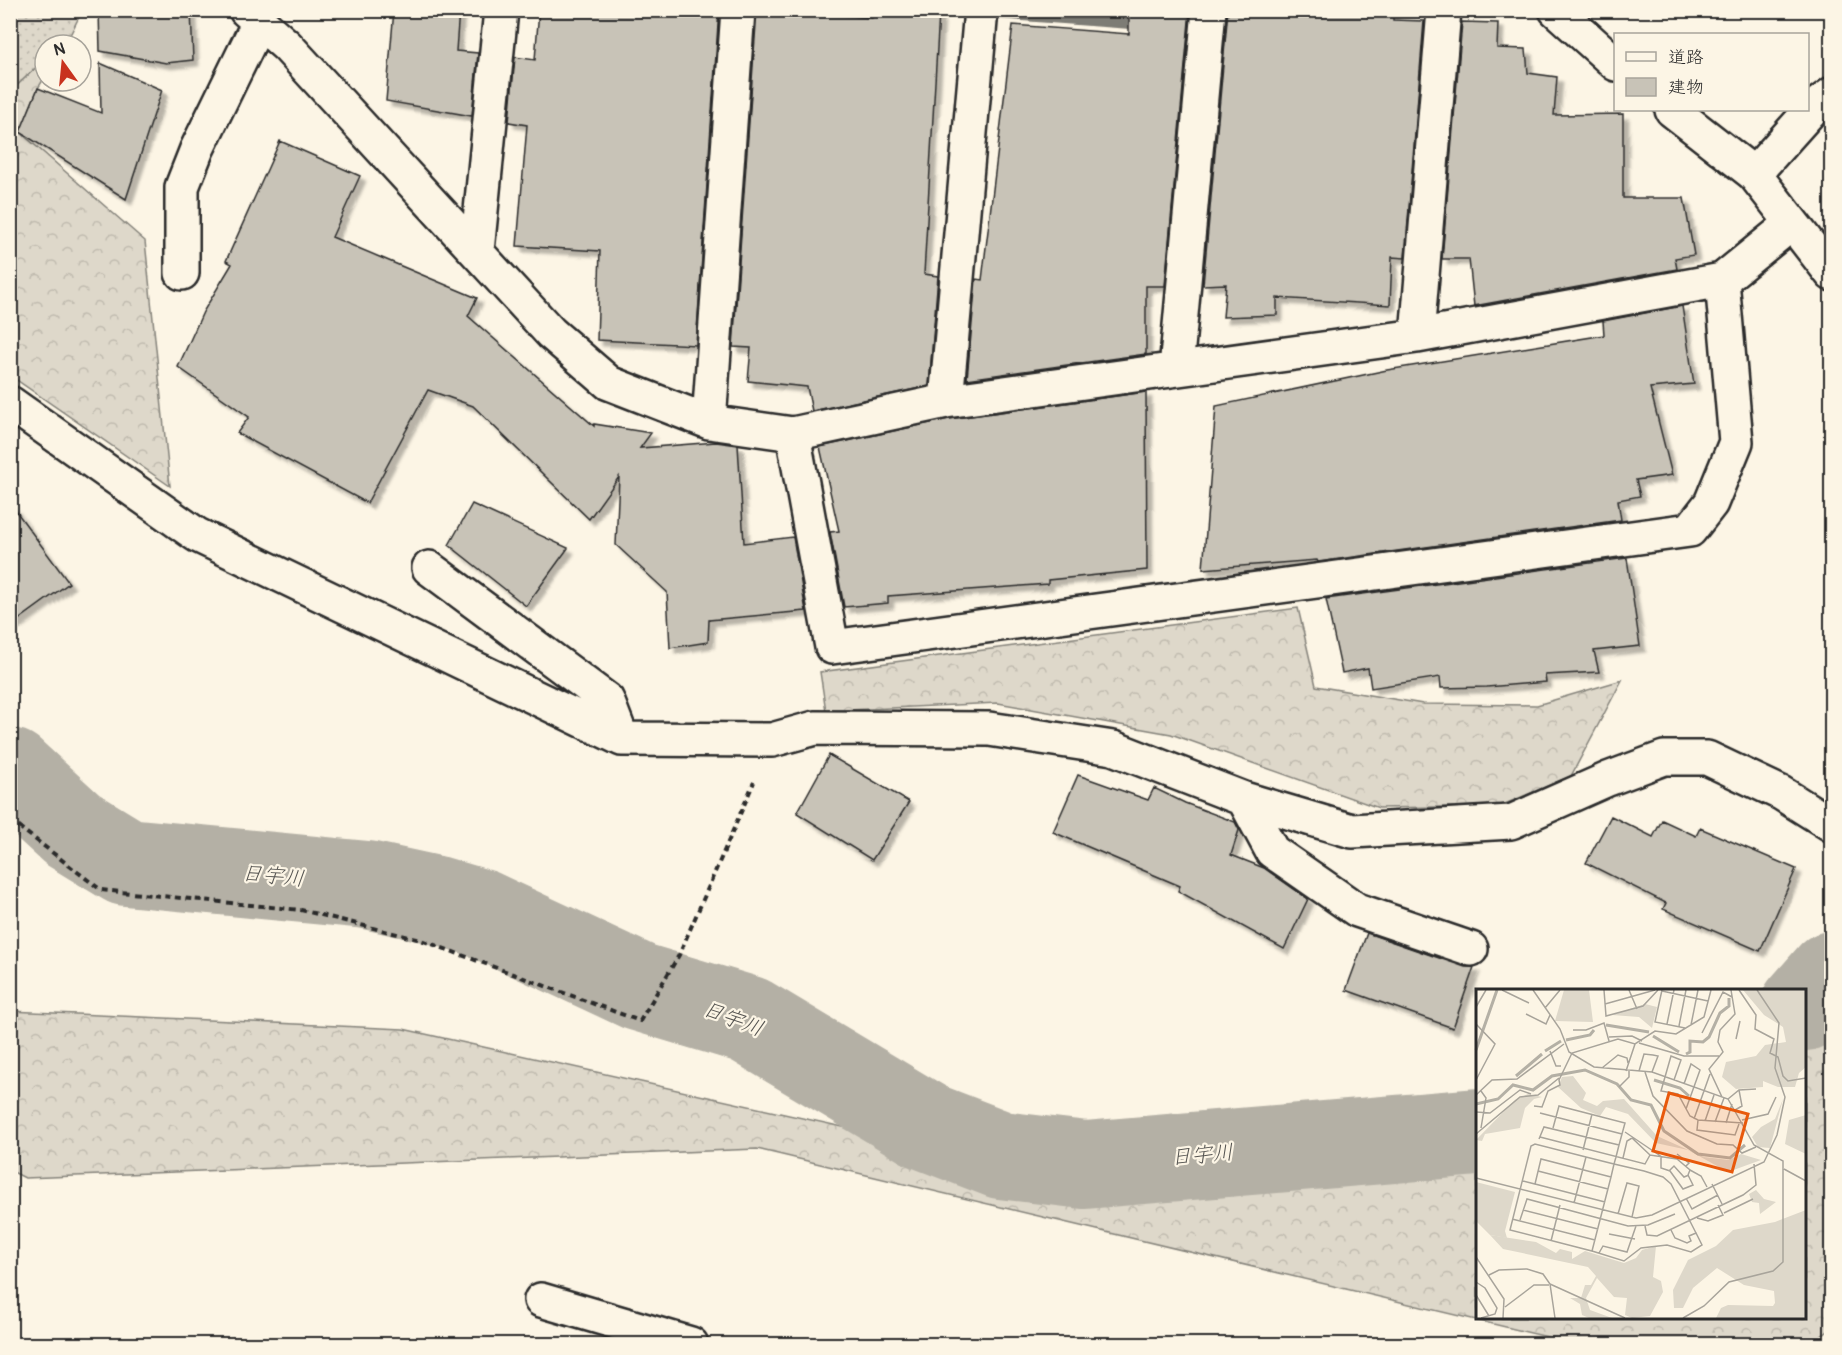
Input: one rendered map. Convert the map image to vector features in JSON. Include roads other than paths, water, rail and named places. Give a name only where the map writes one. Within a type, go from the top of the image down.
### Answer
[{"type":"street","points":[[477,251],[501,10]]},
{"type":"street","points":[[1176,369],[1209,10]]},
{"type":"street","points":[[1417,336],[1444,10]]},
{"type":"street","points":[[1556,10],[1614,62]]},
{"type":"street","points":[[709,422],[738,14]]},
{"type":"street","points":[[182,273],[182,187],[253,16],[287,46],[551,333],[609,382],[709,422],[793,434],[946,401],[1417,336],[1722,280],[1791,224]]},
{"type":"street","points":[[946,401],[980,23]]},
{"type":"street","points":[[1754,174],[1814,108],[1832,94]]},
{"type":"street","points":[[1673,111],[1754,174],[1832,274]]},
{"type":"street","points":[[793,434],[832,647],[1690,530],[1711,503],[1736,442],[1722,280]]},
{"type":"street","points":[[10,403],[197,535],[622,739],[772,740],[815,728],[989,729],[1113,748],[1244,799],[1352,831],[1511,822],[1608,779],[1664,758],[1707,758],[1781,793],[1832,825]]},
{"type":"street","points":[[429,568],[607,700],[622,739]]},
{"type":"street","points":[[1244,799],[1272,851],[1357,910],[1471,949]]},
{"type":"street","points":[[541,1300],[691,1344]]},
{"type":"waterway","points":[[977,10],[1246,30]]},
{"type":"waterway","name":"日宇川","points":[[10,772],[72,829],[126,862],[367,885],[436,900],[480,913],[639,987],[749,1020],[926,1126],[1001,1155],[1085,1165],[1476,1132]]},
{"type":"waterway","name":"日宇川","points":[[1806,1005],[1832,975]]}]
